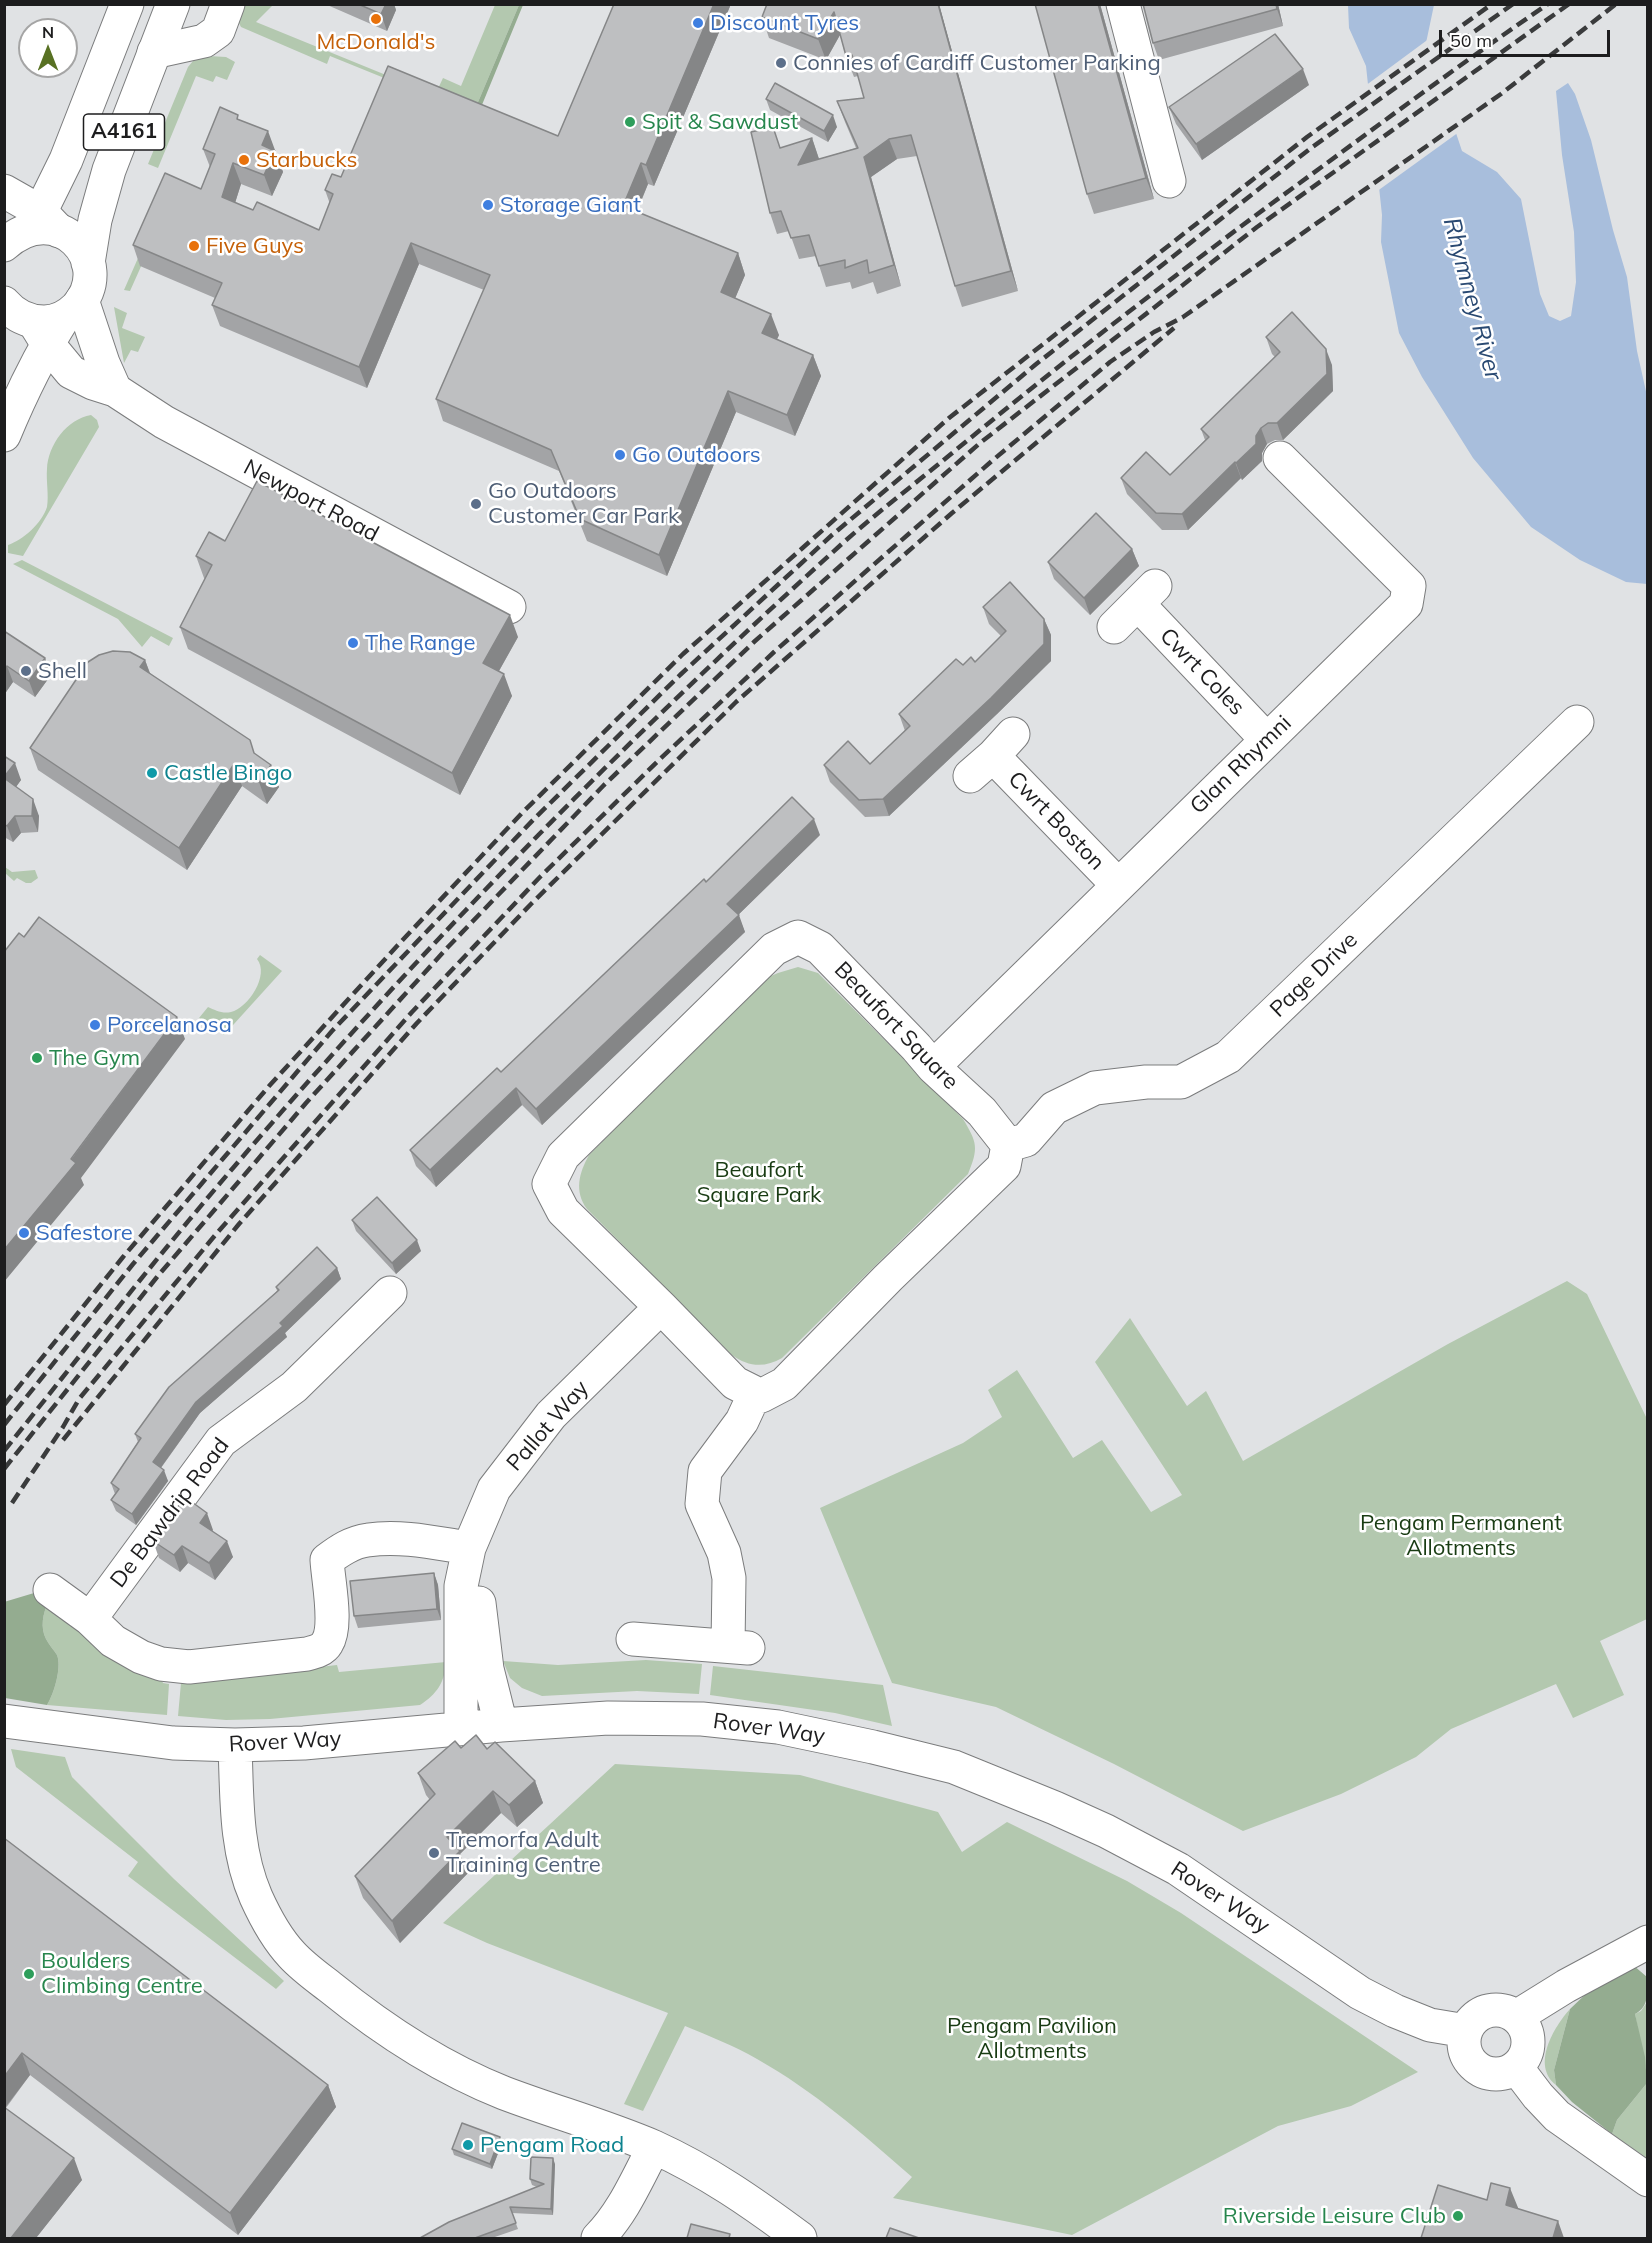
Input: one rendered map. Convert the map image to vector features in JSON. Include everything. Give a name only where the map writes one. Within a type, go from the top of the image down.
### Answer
[{"type":"street","name":"A4161","points":[[44,223],[127,4]]},
{"type":"street","name":"A4161","points":[[4,435],[57,321],[90,278],[88,263],[95,220],[109,170],[173,4]]},
{"type":"street","points":[[154,52],[204,41],[218,31],[228,4]]},
{"type":"street","points":[[1123,4],[1169,181]]},
{"type":"street","points":[[4,191],[44,223],[78,243],[88,263]]},
{"type":"street","points":[[4,245],[14,236],[44,223]]},
{"type":"street","points":[[4,303],[21,318],[57,321],[103,363],[115,390]]},
{"type":"street","name":"Newport Road","points":[[57,321],[71,372],[93,383],[115,390],[164,422],[509,607]]},
{"type":"street","name":"Glan Rhymni","points":[[933,1067],[1406,604],[1409,585],[1280,458]]},
{"type":"street","name":"Cwrt Coles","points":[[1114,627],[1147,595],[1267,740]]},
{"type":"street","name":"Page Drive","points":[[1008,1145],[1026,1140],[1054,1108],[1095,1088],[1146,1082],[1181,1082],[1228,1057],[1577,722]]},
{"type":"street","name":"Cwrt Boston","points":[[992,755],[1118,885]]},
{"type":"street","name":"Beaufort Square","points":[[755,1393],[735,1383],[655,1313],[563,1211],[549,1184],[563,1156],[669,1055],[774,949],[798,937],[820,948],[933,1067],[982,1112],[1008,1145]]},
{"type":"street","points":[[633,1639],[739,1647],[723,1553],[702,1504],[705,1471],[742,1421],[755,1393],[761,1396],[784,1384],[888,1278],[1004,1166],[1008,1145]]},
{"type":"street","name":"De Bawdrip Road","points":[[90,1619],[221,1441],[294,1387],[390,1293]]},
{"type":"street","name":"Pallot Way","points":[[461,1728],[461,1586],[469,1548],[494,1489],[544,1424],[655,1313]]},
{"type":"street","points":[[50,1590],[90,1619],[113,1641],[141,1657],[179,1667],[319,1651],[327,1644],[332,1625],[327,1560],[343,1548],[366,1540],[418,1540],[469,1548],[487,1669],[501,1725]]},
{"type":"street","name":"Rover Way","points":[[4,1721],[173,1743],[235,1745],[304,1743],[461,1728],[608,1718],[702,1719],[778,1727],[873,1747],[954,1767],[1106,1831],[1178,1869],[1360,1993],[1395,2011],[1431,2025],[1466,2031]]},
{"type":"street","points":[[235,1745],[238,1828],[246,1869],[256,1897],[291,1954],[354,2007],[423,2053],[459,2073],[505,2093],[654,2147],[691,2165],[727,2186],[800,2238]]},
{"type":"street","points":[[1516,2017],[1566,1986],[1647,1942]]},
{"type":"street","points":[[1500,2010],[1516,2017],[1527,2033],[1528,2043],[1522,2061],[1508,2072],[1491,2074],[1474,2066],[1464,2050],[1466,2031],[1470,2023],[1483,2012],[1500,2010]]},
{"type":"street","points":[[1516,2067],[1557,2116],[1647,2180]]},
{"type":"street","points":[[598,2238],[609,2227],[622,2207],[654,2147]]},
{"type":"green space","points":[[244,5],[272,6],[256,22],[435,95],[443,78],[461,86],[495,5],[519,5],[473,114],[330,56],[327,64],[241,27],[238,21]]},
{"type":"green space","points":[[519,5],[523,5],[477,117],[473,114]]},
{"type":"green space","points":[[209,56],[226,57],[235,62],[227,80],[216,76],[213,82],[196,76],[158,168],[148,164],[188,67],[193,61]]},
{"type":"green space","points":[[167,192],[173,195],[130,291],[124,290]]},
{"type":"green space","points":[[114,307],[127,313],[122,328],[145,337],[138,352],[131,350],[124,363]]},
{"type":"green space","points":[[91,415],[97,420],[99,427],[23,556],[8,553],[8,545],[31,530],[45,513],[48,502],[48,460],[55,442],[60,434],[74,422]]},
{"type":"green space","points":[[22,560],[173,638],[169,646],[151,636],[142,647],[118,619],[13,564]]},
{"type":"green space","points":[[5,867],[12,872],[35,870],[38,878],[31,883],[17,878],[14,881],[5,873]]},
{"type":"green space","points":[[260,955],[282,971],[224,1035],[199,1018],[208,1007],[231,1012],[250,998],[259,982],[261,973],[257,959]]},
{"type":"green space","name":"Beaufort Square Park","points":[[798,967],[818,973],[963,1119],[974,1140],[975,1151],[968,1174],[782,1358],[757,1365],[744,1362],[732,1355],[587,1209],[580,1196],[579,1182],[589,1155],[766,978]]},
{"type":"green space","name":"Pengam Permanent Allotments","points":[[1567,1281],[1587,1294],[1647,1419],[1647,1619],[1600,1641],[1624,1695],[1573,1718],[1556,1684],[1451,1729],[1416,1757],[1341,1794],[1243,1831],[1114,1764],[996,1707],[892,1683],[820,1508],[963,1443],[1002,1417],[988,1390],[1017,1370],[1073,1458],[1102,1440],[1151,1512],[1182,1495],[1095,1362],[1130,1318],[1187,1406],[1206,1391],[1243,1461],[1448,1344]]},
{"type":"green space","points":[[34,1593],[48,1602],[43,1630],[57,1655],[59,1666],[47,1705],[5,1698],[4,1602]]},
{"type":"green space","points":[[48,1602],[161,1678],[163,1683],[169,1684],[167,1715],[47,1705],[55,1688],[59,1666],[57,1655],[47,1641],[43,1630]]},
{"type":"green space","points":[[646,1660],[702,1664],[699,1694],[637,1691],[542,1696],[522,1688],[510,1678],[503,1661],[558,1665]]},
{"type":"green space","points":[[446,1662],[444,1676],[439,1687],[420,1705],[270,1719],[226,1720],[178,1716],[181,1683],[337,1665],[339,1672]]},
{"type":"green space","points":[[713,1666],[883,1685],[892,1726],[835,1713],[710,1695]]},
{"type":"green space","points":[[11,1749],[65,1757],[72,1777],[174,1879],[284,1981],[276,1989],[128,1876],[138,1862],[16,1767]]},
{"type":"green space","name":"Pengam Pavilion Allotments","points":[[615,1764],[800,1775],[938,1812],[962,1852],[1007,1822],[1127,1881],[1181,1913],[1418,2072],[1351,2106],[1278,2126],[1072,2235],[893,2198],[912,2177],[856,2129],[778,2071],[722,2041],[685,2026],[643,2111],[624,2104],[668,2013],[487,1943],[443,1923]]},
{"type":"green space","points":[[1633,1965],[1647,1977],[1645,2003],[1635,2014],[1645,2057],[1647,2083],[1617,2120],[1612,2134],[1572,2102],[1556,2085],[1554,2070],[1570,2009],[1589,1991]]},
{"type":"green space","points":[[1647,2002],[1647,2076],[1635,2014],[1641,2011]]},
{"type":"green space","points":[[1570,2009],[1554,2070],[1556,2085],[1549,2077],[1545,2067],[1545,2057],[1552,2036]]},
{"type":"green space","points":[[1647,2083],[1647,2158],[1612,2134],[1617,2120]]},
{"type":"water","name":"Rhymney River","points":[[1348,5],[1434,5],[1426,43],[1462,151],[1497,172],[1521,199],[1540,294],[1549,316],[1560,321],[1571,316],[1576,282],[1574,232],[1562,155],[1556,91],[1568,83],[1575,94],[1591,140],[1627,277],[1637,351],[1647,396],[1647,584],[1626,582],[1580,560],[1531,527],[1473,458],[1422,377],[1399,333],[1381,242],[1382,215],[1366,66],[1349,28]]},
{"type":"pier","points":[[1430,38],[1459,132],[1376,192],[1365,86]]},
{"type":"building","points":[[358,4],[386,4],[381,14]]},
{"type":"building","points":[[614,4],[714,4],[646,165],[641,163],[623,206],[738,253],[721,292],[771,314],[762,333],[813,355],[787,415],[728,391],[659,555],[580,519],[551,450],[436,399],[490,275],[411,243],[359,367],[212,305],[222,283],[133,245],[165,173],[201,189],[215,154],[203,149],[220,107],[238,115],[237,119],[268,131],[262,145],[275,151],[264,175],[233,163],[222,197],[253,210],[257,202],[319,230],[333,194],[325,190],[332,174],[341,177],[388,66],[558,136]]},
{"type":"building","points":[[767,4],[938,4],[1011,271],[955,286],[911,135],[889,139],[864,157],[894,265],[869,273],[867,260],[845,268],[845,260],[819,266],[809,235],[791,238],[781,211],[770,213],[751,132],[773,127],[780,148],[812,138],[798,165],[858,148],[837,101],[864,98],[852,55],[846,56],[834,12],[818,39],[762,17]]},
{"type":"building","points":[[1035,4],[1098,4],[1146,178],[1087,194]]},
{"type":"building","points":[[1143,4],[1276,4],[1277,9],[1153,43]]},
{"type":"building","points":[[1275,34],[1303,69],[1196,144],[1169,107]]},
{"type":"building","points":[[775,83],[833,115],[824,131],[766,99]]},
{"type":"building","points":[[1292,312],[1326,349],[1327,374],[1277,423],[1268,423],[1261,428],[1256,436],[1256,444],[1182,514],[1156,513],[1121,478],[1146,452],[1170,475],[1209,437],[1201,429],[1280,352],[1266,337]]},
{"type":"building","name":"The Range","points":[[257,481],[510,615],[483,663],[504,674],[452,773],[180,627],[212,565],[196,556],[209,532],[225,541]]},
{"type":"building","points":[[1096,513],[1132,549],[1084,598],[1048,562]]},
{"type":"building","points":[[1010,582],[1044,619],[1044,644],[991,698],[883,799],[859,800],[824,765],[848,741],[870,764],[910,726],[899,714],[956,659],[963,665],[971,657],[975,662],[1006,631],[983,607]]},
{"type":"building","points":[[4,631],[45,658],[29,681],[7,666],[4,669]]},
{"type":"building","name":"Castle Bingo","points":[[113,651],[130,652],[145,660],[140,667],[250,740],[254,753],[271,765],[259,782],[234,764],[179,848],[30,748],[88,662],[99,655]]},
{"type":"building","points":[[4,756],[15,763],[4,777]]},
{"type":"building","points":[[4,778],[33,799],[32,816],[15,816],[7,826],[4,824]]},
{"type":"building","points":[[792,797],[814,819],[727,904],[739,915],[536,1109],[516,1088],[430,1170],[410,1150],[497,1068],[501,1072],[704,879],[706,882]]},
{"type":"building","points":[[39,917],[177,1017],[71,1159],[76,1163],[4,1250],[4,952],[19,933],[24,937]]},
{"type":"building","points":[[377,1197],[417,1240],[392,1263],[352,1220]]},
{"type":"building","points":[[317,1247],[337,1268],[280,1323],[283,1326],[196,1402],[153,1462],[164,1470],[132,1514],[111,1500],[119,1489],[111,1483],[141,1438],[135,1434],[169,1387],[279,1290],[276,1287]]},
{"type":"building","points":[[185,1497],[207,1513],[200,1523],[227,1541],[209,1563],[182,1546],[174,1555],[153,1541]]},
{"type":"building","points":[[434,1573],[437,1609],[354,1616],[350,1581]]},
{"type":"building","points":[[476,1735],[487,1749],[495,1742],[535,1781],[509,1805],[493,1791],[447,1837],[460,1851],[392,1921],[355,1876],[435,1794],[418,1773],[455,1741],[461,1748]]},
{"type":"building","points":[[4,1838],[328,2085],[230,2213],[22,2053],[4,2077]]},
{"type":"building","points":[[4,2107],[74,2158],[11,2238],[4,2238]]},
{"type":"building","points":[[462,2123],[500,2137],[490,2164],[452,2149]]},
{"type":"building","points":[[531,2157],[553,2158],[551,2209],[510,2207],[516,2223],[475,2238],[420,2238],[449,2222],[544,2184],[530,2179]]},
{"type":"building","points":[[1491,2183],[1510,2188],[1506,2205],[1558,2221],[1553,2238],[1421,2238],[1438,2185],[1487,2200]]},
{"type":"building","points":[[691,2224],[730,2234],[729,2238],[687,2238]]},
{"type":"building","points":[[890,2228],[919,2238],[886,2238]]},
{"type":"railway","points":[[4,1405],[123,1257],[270,1085],[522,813],[683,654],[949,418],[1307,137],[1492,4]]},
{"type":"railway","points":[[4,1425],[133,1264],[332,1031],[533,820],[680,675],[832,535],[1035,365],[1311,148],[1513,4]]},
{"type":"railway","points":[[4,1451],[204,1203],[378,1004],[528,845],[763,616],[871,519],[1110,327],[1271,204],[1548,4]]},
{"type":"railway","points":[[4,1469],[157,1277],[306,1103],[448,947],[604,785],[755,641],[980,443],[1257,227],[1569,4]]},
{"type":"railway","points":[[12,1503],[79,1399],[217,1233],[412,1012],[540,877],[660,759],[774,652],[993,460],[1110,362],[1154,332],[1183,317],[1501,94],[1616,4]]},
{"type":"railway","points":[[63,1440],[239,1224],[417,1023],[532,903],[736,702],[952,513],[1174,328]]},
{"type":"place","name":"McDonald's","points":[[376,19]]},
{"type":"place","name":"Discount Tyres","points":[[698,23]]},
{"type":"place","name":"Connies of Cardiff Customer Parking","points":[[781,63]]},
{"type":"place","name":"Spit & Sawdust","points":[[630,122]]},
{"type":"place","name":"Starbucks","points":[[244,160]]},
{"type":"place","name":"Storage Giant","points":[[488,205]]},
{"type":"place","name":"Five Guys","points":[[194,246]]},
{"type":"place","name":"Go Outdoors","points":[[620,455]]},
{"type":"place","name":"Go Outdoors Customer Car Park","points":[[476,504]]},
{"type":"place","name":"The Range","points":[[353,643]]},
{"type":"place","name":"Shell","points":[[26,671]]},
{"type":"place","name":"Castle Bingo","points":[[152,773]]},
{"type":"place","name":"Porcelanosa","points":[[95,1025]]},
{"type":"place","name":"The Gym","points":[[37,1058]]},
{"type":"place","name":"Safestore","points":[[24,1233]]},
{"type":"place","name":"Tremorfa Adult Training Centre","points":[[434,1853]]},
{"type":"place","name":"Boulders Climbing Centre","points":[[29,1974]]},
{"type":"place","name":"Pengam Road","points":[[468,2145]]},
{"type":"place","name":"Riverside Leisure Club","points":[[1458,2216]]}]
